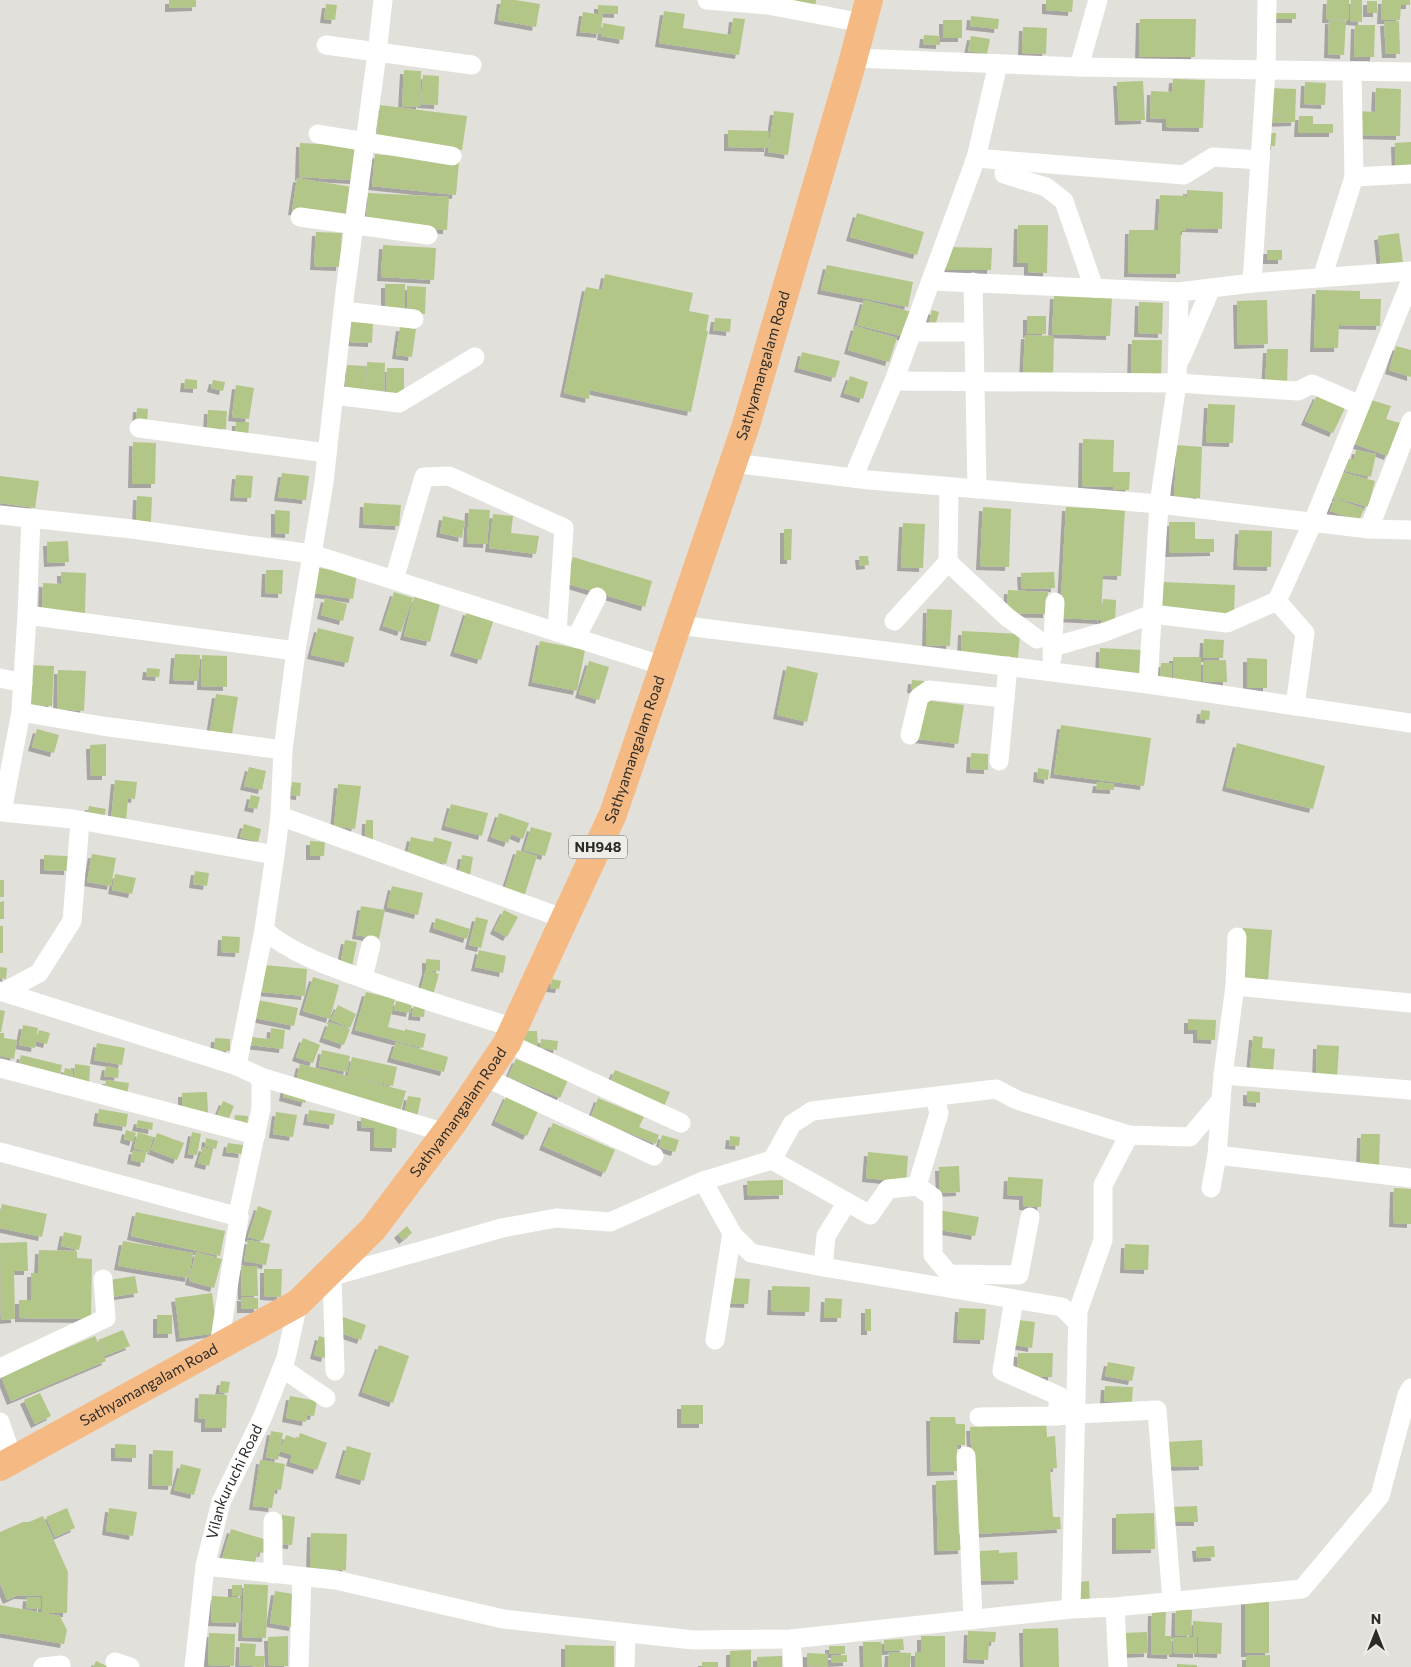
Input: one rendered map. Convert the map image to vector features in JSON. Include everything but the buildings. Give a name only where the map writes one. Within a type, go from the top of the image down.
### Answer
[{"type":"highway","name":"Sathyamangalam Road","points":[[6,1463],[298,1303],[327,1278],[373,1229],[446,1133],[511,1036],[613,814],[746,426],[854,58],[866,11]]},
{"type":"street","points":[[236,1066],[264,930],[275,855],[280,816],[283,750],[296,651],[327,453],[343,311],[383,0]]},
{"type":"street","points":[[707,0],[866,11]]},
{"type":"street","points":[[1079,67],[1098,0]]},
{"type":"street","points":[[1252,283],[1266,70],[1267,0]]},
{"type":"street","points":[[326,45],[472,65]]},
{"type":"street","points":[[854,58],[1079,67],[1411,72]]},
{"type":"street","points":[[854,478],[894,381],[976,158],[998,64]]},
{"type":"street","points":[[1322,278],[1354,177],[1352,71]]},
{"type":"street","points":[[318,134],[452,156]]},
{"type":"street","points":[[976,158],[1184,175],[1213,157],[1260,160]]},
{"type":"street","points":[[1005,161],[1004,174],[1046,187],[1064,200],[1094,288]]},
{"type":"street","points":[[1354,177],[1411,174]]},
{"type":"street","points":[[300,217],[428,236]]},
{"type":"street","points":[[930,281],[1178,292],[1252,283],[1322,278],[1410,283],[1313,522],[1277,600],[1226,624],[1152,614],[1105,632],[1045,643],[1007,618],[948,562]]},
{"type":"street","points":[[973,282],[977,489]]},
{"type":"street","points":[[1177,375],[1210,288]]},
{"type":"street","points":[[1148,684],[1159,504],[1177,375],[1178,292]]},
{"type":"street","points":[[343,311],[414,319]]},
{"type":"street","points":[[912,332],[973,332]]},
{"type":"street","points":[[334,394],[399,403],[475,357]]},
{"type":"street","points":[[894,381],[974,382],[1177,375],[1298,390],[1312,384],[1360,405]]},
{"type":"street","points":[[1369,529],[1411,421]]},
{"type":"street","points":[[140,428],[327,453]]},
{"type":"street","points":[[733,463],[854,478],[1159,504],[1369,529],[1411,530]]},
{"type":"street","points":[[394,580],[424,477],[449,476],[564,528],[557,632]]},
{"type":"street","points":[[894,621],[948,562],[948,487]]},
{"type":"street","points":[[0,515],[312,554],[664,666]]},
{"type":"street","points":[[31,518],[28,616],[20,712],[1,814],[80,821],[275,855]]},
{"type":"street","points":[[576,638],[597,597]]},
{"type":"street","points":[[1277,600],[1305,633],[1294,706]]},
{"type":"street","points":[[1051,672],[1045,643],[1055,602]]},
{"type":"street","points":[[28,616],[296,651]]},
{"type":"street","points":[[678,625],[1148,684],[1411,723]]},
{"type":"street","points":[[999,761],[1008,666]]},
{"type":"street","points":[[0,678],[22,682]]},
{"type":"street","points":[[910,735],[919,696],[929,690],[1005,698]]},
{"type":"street","points":[[20,712],[111,727],[283,750]]},
{"type":"street","points":[[280,816],[565,919]]},
{"type":"street","points":[[2,992],[38,973],[72,921],[80,821]]},
{"type":"street","points":[[264,930],[276,941],[311,958],[427,1001],[511,1036],[681,1123]]},
{"type":"street","points":[[1211,1188],[1217,1155],[1223,1074],[1235,986],[1237,937]]},
{"type":"street","points":[[363,978],[370,945]]},
{"type":"street","points":[[1235,986],[1411,1004]]},
{"type":"street","points":[[2,992],[236,1066],[261,1077],[446,1133]]},
{"type":"street","points":[[0,1068],[256,1135]]},
{"type":"street","points":[[1223,1074],[1411,1090]]},
{"type":"street","points":[[219,1346],[238,1214],[261,1109],[261,1077]]},
{"type":"street","points":[[485,1077],[654,1156]]},
{"type":"street","points":[[334,1370],[327,1278],[502,1228],[556,1218],[610,1222],[703,1182],[772,1160],[792,1124],[812,1111],[996,1090],[1017,1100],[1129,1135],[1190,1137],[1221,1100]]},
{"type":"street","points":[[917,1186],[939,1113],[935,1097]]},
{"type":"street","points":[[1071,1609],[1078,1311],[1103,1240],[1103,1185],[1129,1135]]},
{"type":"street","points":[[0,1152],[239,1217]]},
{"type":"street","points":[[1217,1155],[1411,1178]]},
{"type":"street","points":[[772,1160],[870,1215],[888,1189],[917,1186],[933,1197],[933,1254],[949,1274],[1019,1275],[1030,1217]]},
{"type":"street","points":[[703,1182],[732,1233],[751,1252],[823,1267],[1062,1307],[1078,1323]]},
{"type":"street","points":[[823,1267],[826,1236],[847,1202]]},
{"type":"street","points":[[715,1340],[732,1233]]},
{"type":"street","points":[[0,1368],[106,1318],[103,1279]]},
{"type":"street","points":[[1014,1299],[1002,1371],[1059,1396],[1057,1416]]},
{"type":"street","name":"Vilankuruchi Road","points":[[194,1667],[205,1566],[221,1502],[263,1416],[286,1358],[298,1303]]},
{"type":"street","points":[[282,1368],[326,1398]]},
{"type":"street","points":[[205,1566],[302,1578],[336,1580],[502,1619],[693,1640],[791,1639],[1071,1609],[1115,1607],[1302,1589],[1380,1496],[1407,1395],[1411,1388]]},
{"type":"street","points":[[979,1417],[1057,1416],[1157,1410],[1172,1601]]},
{"type":"street","points":[[0,1422],[6,1463]]},
{"type":"street","points":[[966,1456],[973,1620]]},
{"type":"street","points":[[273,1574],[274,1521]]},
{"type":"street","points":[[300,1667],[302,1578]]},
{"type":"street","points":[[1115,1607],[1118,1667]]},
{"type":"street","points":[[625,1667],[626,1633]]},
{"type":"street","points":[[791,1639],[793,1667]]}]
